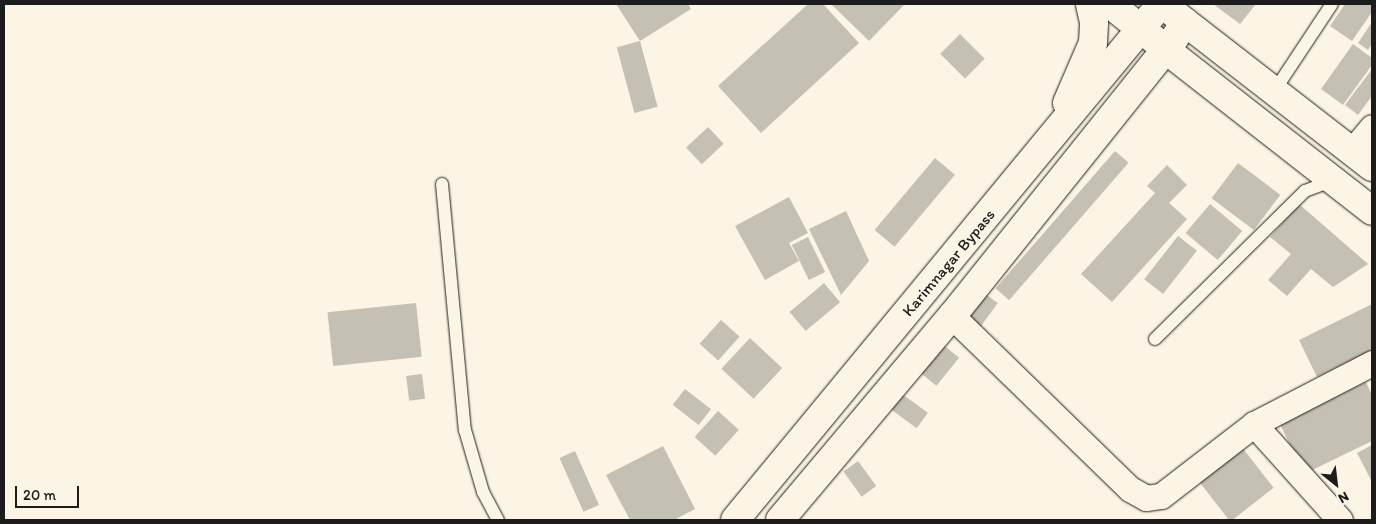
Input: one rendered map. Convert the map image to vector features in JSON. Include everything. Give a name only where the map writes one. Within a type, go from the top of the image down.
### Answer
[{"type":"main road","points":[[1040,152],[1081,76],[1093,43],[1094,22],[1090,4]]},
{"type":"main road","points":[[1110,4],[1372,211]]},
{"type":"main road","points":[[1162,4],[1362,159]]},
{"type":"main road","name":"Karimnagar Bypass","points":[[735,520],[1162,4]]},
{"type":"main road","name":"Karimnagar Bypass","points":[[780,520],[952,316],[1185,22]]},
{"type":"street","points":[[1362,159],[1372,127]]},
{"type":"street","points":[[952,316],[1130,489],[1146,498],[1161,496],[1254,424],[1372,363]]},
{"type":"street","points":[[1254,424],[1340,520]]},
{"type":"lane","points":[[1275,90],[1332,4]]},
{"type":"lane","points":[[1155,339],[1305,191],[1334,180]]},
{"type":"lane","points":[[442,184],[465,430],[483,492],[498,520]]},
{"type":"building","points":[[616,4],[688,4],[691,9],[640,41]]},
{"type":"building","points":[[808,4],[823,4],[859,43],[761,133],[718,86]]},
{"type":"building","points":[[831,4],[905,4],[869,41]]},
{"type":"building","points":[[1213,4],[1256,4],[1240,24]]},
{"type":"building","points":[[1345,4],[1372,4],[1372,12],[1352,41],[1330,26]]},
{"type":"building","points":[[1372,22],[1372,44],[1368,50],[1358,43]]},
{"type":"building","points":[[960,34],[985,59],[965,79],[940,54]]},
{"type":"building","points":[[640,41],[658,107],[634,113],[617,47]]},
{"type":"building","points":[[1353,44],[1372,58],[1372,65],[1343,105],[1321,89]]},
{"type":"building","points":[[1372,69],[1372,96],[1358,115],[1345,105]]},
{"type":"building","points":[[708,127],[724,144],[702,164],[686,147]]},
{"type":"building","points":[[1115,151],[1129,163],[1009,300],[996,288]]},
{"type":"building","points":[[935,158],[955,175],[894,247],[875,230]]},
{"type":"building","points":[[1238,163],[1280,195],[1254,230],[1212,198]]},
{"type":"building","points":[[1167,165],[1187,185],[1169,203],[1187,219],[1112,302],[1081,274],[1155,193],[1147,186]]},
{"type":"building","points":[[789,197],[808,233],[789,243],[799,261],[765,280],[735,226]]},
{"type":"building","points":[[1210,204],[1242,231],[1218,260],[1186,233]]},
{"type":"building","points":[[1299,204],[1368,264],[1333,287],[1311,269],[1287,296],[1268,280],[1291,254],[1270,237]]},
{"type":"building","points":[[846,211],[869,261],[841,295],[809,229]]},
{"type":"building","points":[[1178,236],[1197,251],[1163,294],[1144,279]]},
{"type":"building","points":[[808,237],[825,272],[809,280],[792,245]]},
{"type":"building","points":[[824,283],[840,302],[806,331],[790,312]]},
{"type":"building","points":[[984,293],[998,303],[975,335],[961,325]]},
{"type":"building","points":[[416,303],[422,357],[333,366],[327,312]]},
{"type":"building","points":[[1372,304],[1372,350],[1317,377],[1299,340]]},
{"type":"building","points":[[721,320],[740,337],[718,361],[700,344]]},
{"type":"building","points":[[750,338],[782,368],[754,399],[721,369]]},
{"type":"building","points":[[942,344],[959,358],[936,386],[919,372]]},
{"type":"building","points":[[422,374],[425,399],[409,401],[406,376]]},
{"type":"building","points":[[1366,382],[1372,395],[1372,441],[1304,474],[1280,424]]},
{"type":"building","points":[[685,389],[711,409],[699,425],[673,405]]},
{"type":"building","points":[[902,394],[928,413],[917,428],[891,409]]},
{"type":"building","points":[[718,411],[739,430],[715,456],[695,437]]},
{"type":"building","points":[[1372,445],[1372,482],[1357,453]]},
{"type":"building","points":[[663,446],[695,509],[674,520],[630,520],[606,475]]},
{"type":"building","points":[[1241,446],[1274,488],[1232,520],[1229,520],[1198,480]]},
{"type":"building","points":[[575,451],[599,505],[583,512],[559,458]]},
{"type":"building","points":[[858,461],[876,486],[862,497],[843,472]]}]
